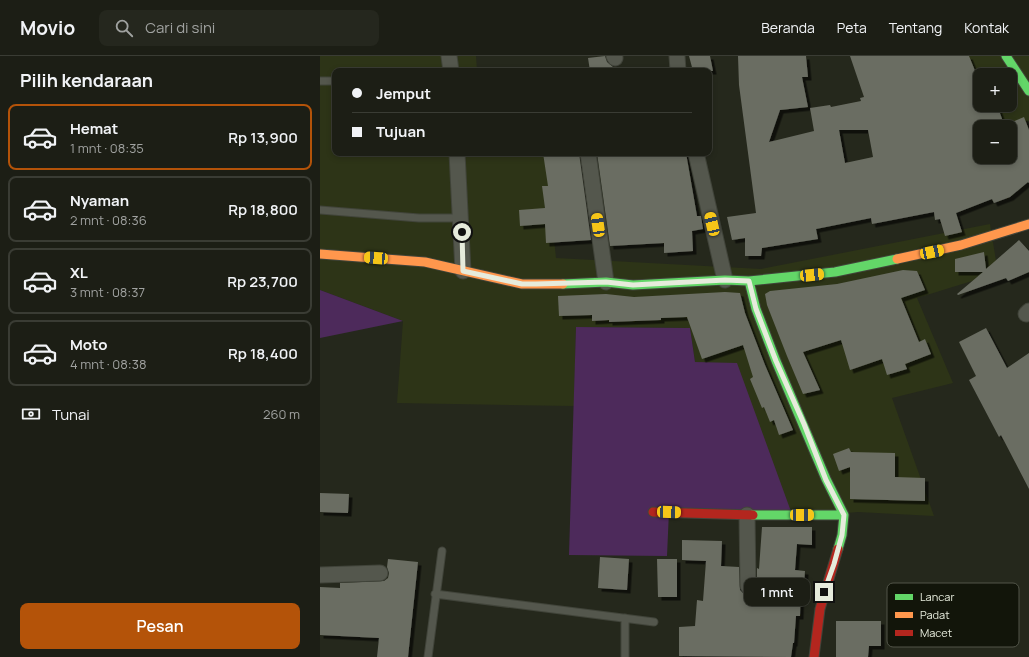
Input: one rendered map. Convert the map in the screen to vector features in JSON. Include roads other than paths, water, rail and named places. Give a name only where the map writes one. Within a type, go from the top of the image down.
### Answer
[{"type":"street","points":[[450,56],[451,68]]},
{"type":"street","points":[[677,56],[678,68]]},
{"type":"street","points":[[1006,56],[1029,90]]},
{"type":"street","points":[[457,156],[463,271]]},
{"type":"street","points":[[588,156],[606,282]]},
{"type":"street","points":[[697,156],[725,280]]},
{"type":"street","points":[[320,254],[424,262],[522,284],[606,282],[633,285],[725,280],[749,281],[835,272],[875,264],[961,245],[1029,224]]},
{"type":"street","points":[[749,281],[756,309],[776,361],[826,480],[844,515],[842,535],[820,609],[814,657]]},
{"type":"street","points":[[653,512],[747,515],[844,515]]},
{"type":"street","points":[[747,515],[748,586]]},
{"type":"street","points":[[320,576],[380,573]]},
{"type":"lane","points":[[320,81],[332,81]]},
{"type":"lane","points":[[320,210],[419,218],[461,218]]},
{"type":"lane","points":[[428,657],[435,594],[442,550]]},
{"type":"lane","points":[[435,594],[654,622]]},
{"type":"lane","points":[[625,618],[625,657]]}]
